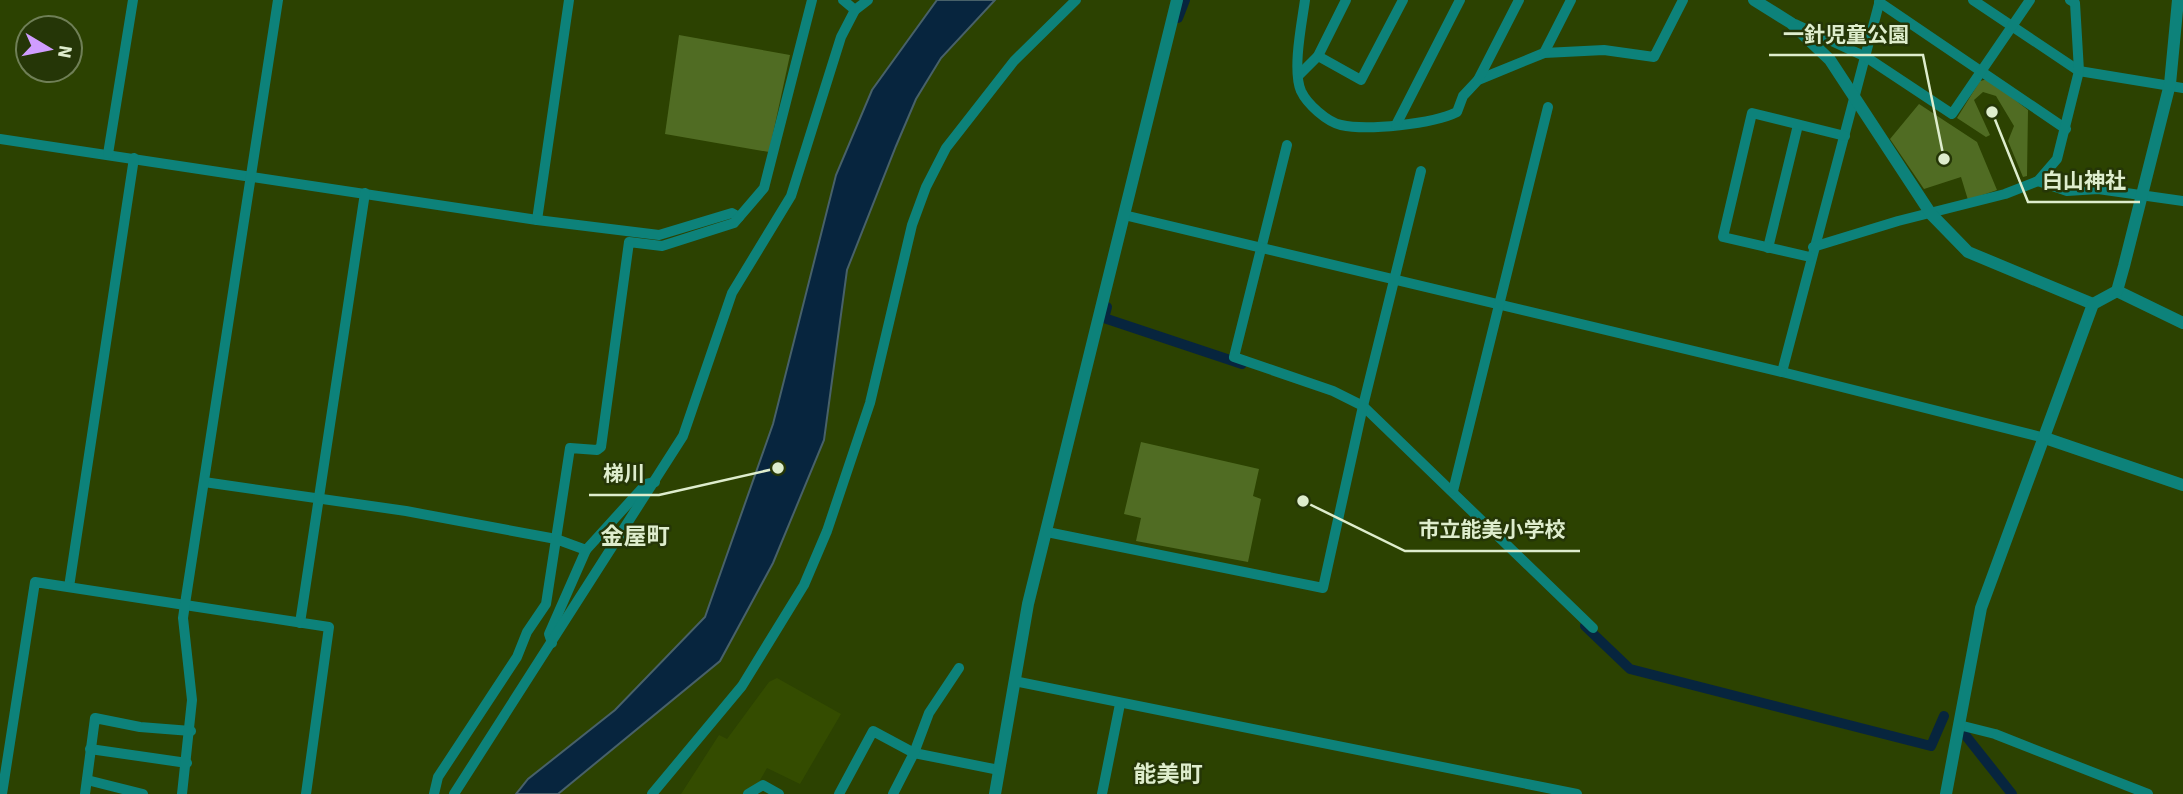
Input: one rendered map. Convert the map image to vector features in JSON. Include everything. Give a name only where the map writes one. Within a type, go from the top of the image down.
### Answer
[{"type":"street","points":[[108,154],[133,0]]},
{"type":"street","points":[[182,794],[191,731],[192,699],[183,618],[184,604],[278,0]]},
{"type":"street","points":[[537,220],[569,0]]},
{"type":"street","points":[[435,794],[438,777],[517,657],[527,632],[546,604],[570,448],[597,450],[601,447],[629,242],[662,246],[734,223],[764,188],[812,0]]},
{"type":"street","points":[[843,0],[855,10]]},
{"type":"street","points":[[454,794],[683,436],[732,293],[791,196],[829,71],[855,10],[868,0]]},
{"type":"street","points":[[652,794],[742,686],[804,584],[827,531],[870,403],[912,225],[926,187],[946,148],[1014,61],[1076,0]]},
{"type":"street","points":[[995,794],[1014,681],[1047,532],[1177,0]]},
{"type":"street","points":[[1305,0],[1300,90],[1311,104],[1340,125],[1396,125],[1457,112],[1463,96],[1478,80],[1519,0]]},
{"type":"street","points":[[1299,75],[1318,56],[1346,0]]},
{"type":"street","points":[[1318,56],[1360,80],[1403,0]]},
{"type":"street","points":[[1396,125],[1460,0]]},
{"type":"street","points":[[1544,53],[1571,0]]},
{"type":"street","points":[[1478,80],[1544,53],[1604,50],[1654,57],[1683,0]]},
{"type":"street","points":[[1754,0],[1791,23],[1866,57],[1952,114],[2030,0]]},
{"type":"street","points":[[1973,0],[2080,71],[2177,86]]},
{"type":"street","points":[[1845,136],[1752,113],[1723,237],[1768,248],[1811,252],[1898,221],[1931,215],[2038,181],[2057,159],[2080,71],[2075,3],[2070,0]]},
{"type":"street","points":[[1946,794],[1981,608],[2093,304],[2117,291],[2177,86],[2178,0]]},
{"type":"street","points":[[1782,372],[1811,252],[1845,136],[1879,1],[2066,129]]},
{"type":"street","points":[[1791,23],[1829,60],[1931,215],[1978,259],[2093,304]]},
{"type":"street","points":[[1453,491],[1548,107]]},
{"type":"street","points":[[1768,248],[1798,125]]},
{"type":"street","points":[[0,139],[537,220],[659,235],[732,213],[739,217]]},
{"type":"street","points":[[1287,145],[1234,358],[1334,391],[1363,406],[1593,628]]},
{"type":"street","points":[[69,587],[134,158]]},
{"type":"street","points":[[1047,532],[1323,588],[1363,406],[1421,171]]},
{"type":"street","points":[[2038,181],[2067,191],[2098,189],[2183,201]]},
{"type":"street","points":[[300,623],[365,193]]},
{"type":"street","points":[[1124,215],[1782,372],[2045,438],[2183,485]]},
{"type":"street","points":[[2117,291],[2183,323]]},
{"type":"street","points":[[204,482],[406,511],[556,538],[586,550]]},
{"type":"street","points":[[552,643],[549,634],[586,550],[646,484],[655,482]]},
{"type":"street","points":[[2,794],[35,582],[329,627],[306,794]]},
{"type":"street","points":[[892,794],[914,753],[929,713],[960,668]]},
{"type":"street","points":[[1014,681],[1077,691],[1120,704],[1577,794]]},
{"type":"street","points":[[1101,794],[1120,704]]},
{"type":"street","points":[[85,794],[95,718],[140,727],[191,731]]},
{"type":"street","points":[[1959,725],[1995,734],[2148,794]]},
{"type":"street","points":[[839,794],[873,731],[914,753],[999,770]]},
{"type":"street","points":[[90,749],[187,763]]},
{"type":"street","points":[[87,780],[143,794]]},
{"type":"street","points":[[748,794],[763,785],[779,794]]},
{"type":"shaded area","points":[[679,35],[790,55],[769,152],[665,134]]},
{"type":"shaded area","points":[[1988,79],[2028,110],[2027,176],[2023,177],[2008,141],[2014,126],[1996,96],[1983,92],[1974,100],[1990,135],[1986,137],[1957,118],[1980,81]]},
{"type":"shaded area","points":[[1919,104],[1977,142],[1997,190],[1968,200],[1961,177],[1924,189],[1890,139]]},
{"type":"shaded area","points":[[1141,442],[1259,469],[1253,496],[1261,499],[1248,562],[1136,541],[1141,518],[1124,514]]},
{"type":"shaded area","points":[[777,678],[841,714],[800,784],[767,768],[759,782],[743,794],[681,794],[719,735],[727,739],[769,682]]},
{"type":"water","points":[[937,0],[995,0],[941,58],[916,99],[847,270],[824,440],[773,563],[720,661],[558,794],[516,794],[528,779],[615,710],[705,617],[773,424],[836,175],[872,90]]},
{"type":"waterway","points":[[1178,18],[1185,0]]},
{"type":"waterway","points":[[1107,307],[1104,318],[1242,364]]},
{"type":"waterway","points":[[1585,626],[1630,669],[1931,746],[1944,716]]},
{"type":"waterway","points":[[1966,736],[2012,794]]},
{"type":"place","name":"白山神社","points":[[1992,112]]},
{"type":"place","name":"一針児童公園","points":[[1944,159]]},
{"type":"place","name":"梯川","points":[[778,468]]},
{"type":"place","name":"市立能美小学校","points":[[1303,501]]},
{"type":"district","name":"金屋町","points":[[635,536]]},
{"type":"district","name":"能美町","points":[[1168,774]]}]
